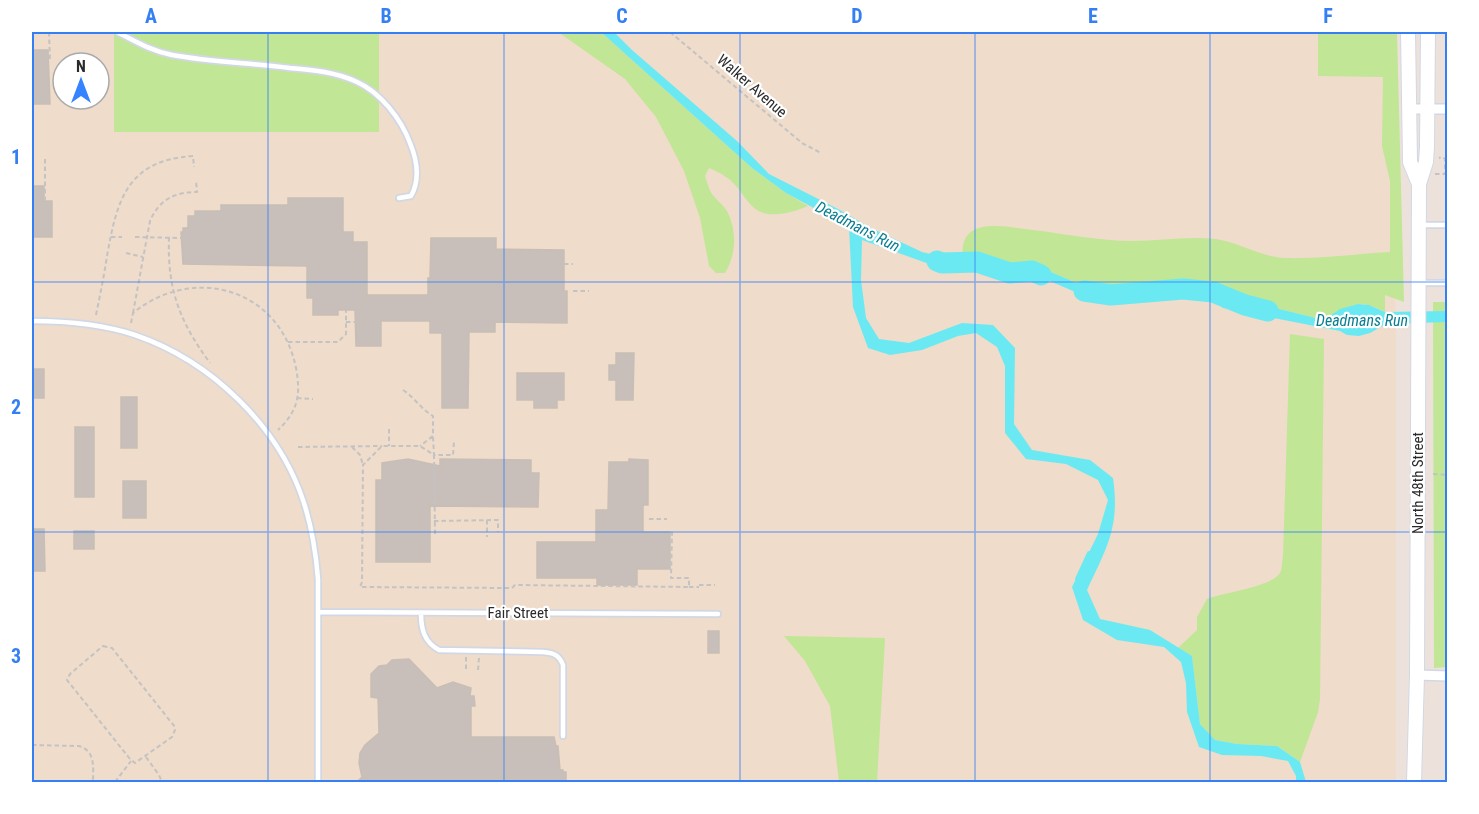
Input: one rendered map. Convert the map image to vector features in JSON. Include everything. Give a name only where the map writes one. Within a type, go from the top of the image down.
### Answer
[{"type":"main road","name":"North 48th Street","points":[[1408,32],[1410,162],[1419,184]]},
{"type":"main road","name":"North 48th Street","points":[[1414,783],[1417,675],[1419,184],[1426,162],[1428,32]]},
{"type":"street","points":[[1408,109],[1448,109]]},
{"type":"street","points":[[1417,675],[1448,676]]},
{"type":"lane","points":[[117,32],[140,45],[171,55],[320,71],[358,82],[381,99],[392,112],[408,136],[413,149],[417,173],[416,185],[411,196],[399,198]]},
{"type":"lane","points":[[1419,225],[1448,225]]},
{"type":"lane","points":[[1419,283],[1448,283]]},
{"type":"lane","points":[[32,321],[67,321],[135,335],[187,360],[229,391],[278,448],[304,503],[316,557],[318,783]]},
{"type":"lane","name":"Fair Street","points":[[318,612],[718,614]]},
{"type":"lane","points":[[421,613],[421,626],[428,642],[440,650],[543,652],[558,656],[563,665],[563,736]]},
{"type":"path","points":[[49,32],[50,62]]},
{"type":"path","name":"Walker Avenue","points":[[670,32],[802,143],[821,153]]},
{"type":"path","points":[[96,315],[114,217],[122,198],[139,175],[163,161],[193,156],[194,167]]},
{"type":"path","points":[[1435,160],[1444,158],[1445,171],[1444,175],[1435,174]]},
{"type":"path","points":[[45,159],[45,201]]},
{"type":"path","points":[[131,323],[150,221],[159,206],[166,200],[179,193],[196,192],[196,181]]},
{"type":"path","points":[[111,237],[122,237]]},
{"type":"path","points":[[135,237],[181,238]]},
{"type":"path","points":[[169,237],[169,273],[172,292],[187,329],[210,363]]},
{"type":"path","points":[[126,253],[143,256]]},
{"type":"path","points":[[564,264],[573,264]]},
{"type":"path","points":[[133,313],[151,299],[172,292],[207,288],[244,296],[271,316],[288,342],[297,372],[297,398],[293,414],[278,430]]},
{"type":"path","points":[[573,291],[589,291]]},
{"type":"path","points":[[288,342],[338,342],[346,334],[346,310]]},
{"type":"path","points":[[346,322],[356,322]]},
{"type":"path","points":[[403,390],[433,416],[435,534]]},
{"type":"path","points":[[297,398],[313,399]]},
{"type":"path","points":[[389,429],[389,447]]},
{"type":"path","points":[[420,447],[433,436]]},
{"type":"path","points":[[298,447],[420,447],[434,455],[453,455],[454,441]]},
{"type":"path","points":[[352,447],[360,454],[363,465],[362,582],[360,587],[512,588],[515,585],[715,585]]},
{"type":"path","points":[[363,465],[382,447]]},
{"type":"path","points":[[1433,474],[1448,474]]},
{"type":"path","points":[[649,519],[668,519]]},
{"type":"path","points":[[434,520],[498,520],[498,532]]},
{"type":"path","points":[[487,520],[487,537]]},
{"type":"path","points":[[672,532],[671,578],[688,578],[688,586]]},
{"type":"path","points":[[103,646],[112,648],[175,727],[172,736],[145,757],[135,763],[131,761],[67,680],[70,674],[103,646]]},
{"type":"path","points":[[466,651],[466,669]]},
{"type":"path","points":[[478,670],[479,651]]},
{"type":"path","points":[[32,745],[85,748],[92,757],[93,783]]},
{"type":"path","points":[[145,757],[159,775],[162,783]]},
{"type":"path","points":[[115,783],[131,761]]},
{"type":"shaded area","points":[[32,32],[1391,32],[1396,339],[1396,782],[32,782]]},
{"type":"green space","points":[[114,32],[379,32],[379,132],[114,132]]},
{"type":"green space","points":[[558,32],[601,32],[752,168],[808,206],[786,213],[763,213],[751,205],[730,180],[709,168],[705,176],[709,188],[728,213],[734,236],[729,266],[725,273],[716,273],[709,266],[700,218],[684,171],[656,117],[625,79]]},
{"type":"green space","points":[[1318,32],[1397,32],[1404,302],[1385,295],[1385,312],[1376,307],[1360,304],[1347,307],[1324,320],[1250,302],[1233,305],[1206,286],[1093,290],[1039,267],[964,262],[963,249],[967,236],[974,230],[986,226],[1120,241],[1215,239],[1267,255],[1285,258],[1390,252],[1390,181],[1382,146],[1383,77],[1318,76]]},
{"type":"green space","points":[[1433,302],[1448,302],[1447,667],[1434,668]]},
{"type":"green space","points":[[1290,334],[1324,339],[1320,699],[1318,712],[1300,762],[1277,746],[1237,744],[1215,740],[1200,724],[1192,656],[1178,648],[1197,630],[1197,617],[1207,599],[1259,585],[1277,577],[1281,571]]},
{"type":"green space","points":[[784,636],[885,638],[877,782],[839,782],[830,706],[805,661]]},
{"type":"water","points":[[601,32],[614,32],[737,141],[769,174],[922,252],[965,262],[1039,267],[1093,290],[1206,286],[1233,305],[1250,302],[1324,320],[1340,309],[1358,304],[1369,305],[1385,312],[1447,311],[1447,322],[1386,324],[1370,333],[1359,336],[1347,335],[1340,331],[1223,308],[1206,294],[1141,293],[1087,297],[1038,276],[973,267],[935,266],[862,240],[861,280],[866,318],[879,339],[909,343],[962,323],[993,325],[1015,348],[1014,424],[1032,450],[1090,460],[1113,478],[1115,510],[1113,524],[1106,549],[1087,590],[1100,619],[1150,630],[1192,656],[1200,724],[1215,740],[1237,744],[1277,746],[1300,762],[1306,782],[1296,782],[1296,776],[1288,761],[1261,756],[1222,755],[1199,747],[1187,712],[1186,683],[1181,662],[1164,647],[1117,640],[1083,620],[1072,587],[1098,534],[1108,500],[1098,480],[1066,464],[1026,459],[1005,433],[1005,366],[997,347],[976,333],[958,336],[922,350],[890,355],[868,348],[853,307],[849,227],[786,193],[752,168]]},
{"type":"building","points":[[32,50],[48,50],[50,104],[32,104]]},
{"type":"building","points":[[32,186],[44,186],[44,201],[52,201],[52,237],[32,237]]},
{"type":"building","points":[[288,198],[343,198],[343,232],[353,232],[353,242],[367,242],[367,295],[428,295],[431,238],[496,238],[496,249],[564,250],[567,323],[495,322],[495,332],[469,332],[468,408],[442,408],[442,333],[430,333],[430,321],[381,321],[381,346],[356,346],[355,310],[338,310],[338,315],[313,315],[313,298],[307,298],[307,266],[183,264],[181,232],[183,228],[188,228],[188,216],[195,216],[195,211],[221,211],[221,205],[288,205]]},
{"type":"building","points":[[616,353],[634,353],[633,400],[616,400],[616,380],[609,380],[609,365],[616,365]]},
{"type":"building","points":[[32,369],[44,369],[44,398],[32,398]]},
{"type":"building","points":[[517,373],[564,373],[564,400],[557,400],[557,408],[534,408],[534,400],[517,400]]},
{"type":"building","points":[[121,397],[137,397],[137,448],[121,448]]},
{"type":"building","points":[[75,427],[94,427],[94,497],[75,497]]},
{"type":"building","points":[[408,459],[440,466],[440,459],[531,460],[531,473],[539,473],[538,507],[430,506],[430,562],[376,562],[376,480],[382,480],[382,463]]},
{"type":"building","points":[[629,459],[648,460],[648,505],[643,505],[643,532],[670,532],[670,569],[637,569],[637,585],[597,585],[597,578],[537,578],[537,542],[596,542],[596,510],[608,510],[609,462],[629,462]]},
{"type":"building","points":[[123,481],[146,481],[146,518],[123,518]]},
{"type":"building","points":[[32,529],[44,529],[45,571],[32,571]]},
{"type":"building","points":[[74,531],[94,531],[94,549],[74,549]]},
{"type":"building","points":[[708,631],[719,631],[719,653],[708,653]]},
{"type":"building","points":[[409,659],[437,688],[453,682],[471,688],[470,696],[474,696],[475,706],[471,706],[471,737],[554,737],[556,746],[558,746],[560,770],[566,772],[566,783],[356,783],[362,777],[359,763],[360,753],[365,745],[379,733],[378,698],[371,697],[371,674],[379,666],[387,665],[392,660]]},
{"type":"waterway","name":"Deadmans Run","points":[[937,261],[942,263],[977,262],[1010,273],[1032,271],[1041,275]]},
{"type":"waterway","name":"Deadmans Run","points":[[1084,291],[1111,295],[1183,289],[1213,292],[1245,305],[1268,311]]},
{"type":"waterway","points":[[1077,579],[1089,553]]}]
